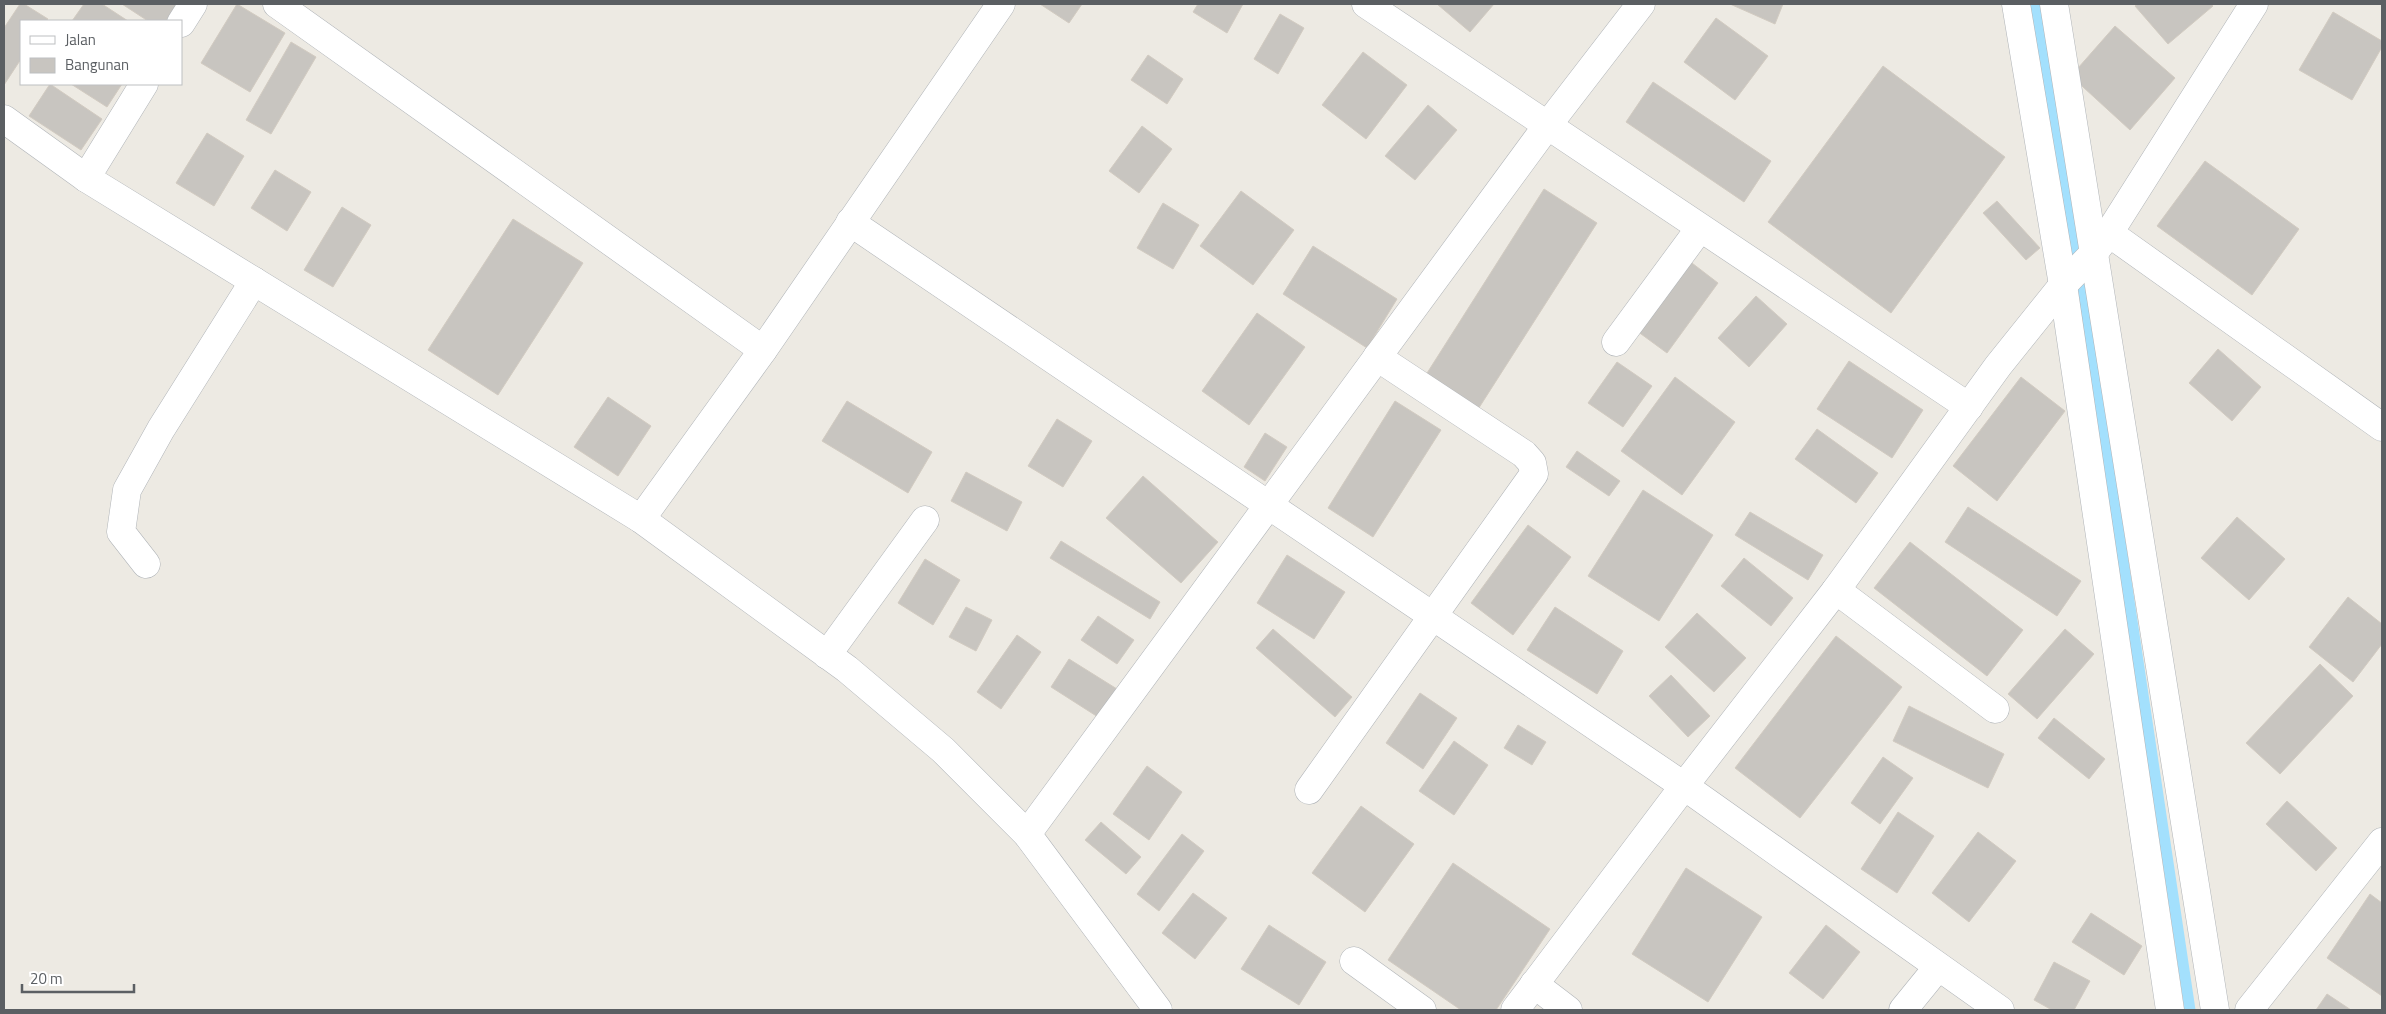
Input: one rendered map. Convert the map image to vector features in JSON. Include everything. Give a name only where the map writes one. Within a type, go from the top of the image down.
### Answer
[{"type":"street","points":[[182,21],[193,4]]},
{"type":"street","points":[[277,4],[763,350]]},
{"type":"street","points":[[641,519],[763,350],[1001,4]]},
{"type":"street","points":[[1366,4],[1968,407]]},
{"type":"street","points":[[1027,834],[1547,126],[1641,4]]},
{"type":"street","points":[[2016,4],[2078,270],[2215,1010]]},
{"type":"street","points":[[2054,4],[2078,270],[2170,1010]]},
{"type":"street","points":[[1514,1010],[1836,590],[1998,366],[2109,233],[2254,4]]},
{"type":"street","points":[[86,178],[143,85]]},
{"type":"street","points":[[4,119],[86,178],[641,519],[848,669],[943,750],[1027,834],[1158,1010]]},
{"type":"street","points":[[850,222],[1684,786],[2000,1010]]},
{"type":"street","points":[[1616,342],[1700,228]]},
{"type":"street","points":[[2109,233],[2382,427]]},
{"type":"street","points":[[146,564],[121,532],[127,490],[161,429],[254,281]]},
{"type":"street","points":[[1309,790],[1534,474],[1532,463],[1524,454],[1377,357]]},
{"type":"street","points":[[827,654],[925,520]]},
{"type":"street","points":[[1836,590],[1996,709]]},
{"type":"street","points":[[2249,1010],[2382,842]]},
{"type":"street","points":[[1354,961],[1422,1010]]},
{"type":"street","points":[[1903,1010],[1938,966]]},
{"type":"street","points":[[1534,984],[1568,1010]]},
{"type":"building","points":[[20,4],[24,4],[48,19],[20,20],[20,61],[4,85],[4,28]]},
{"type":"building","points":[[84,4],[102,4],[126,20],[73,20]]},
{"type":"building","points":[[122,4],[179,4],[169,20],[146,20]]},
{"type":"building","points":[[237,4],[285,33],[250,92],[201,63]]},
{"type":"building","points":[[1040,4],[1082,4],[1069,23]]},
{"type":"building","points":[[1198,4],[1243,4],[1227,33],[1193,12]]},
{"type":"building","points":[[1437,4],[1494,4],[1470,32]]},
{"type":"building","points":[[1730,4],[1783,4],[1775,24]]},
{"type":"building","points":[[2138,4],[2211,4],[2213,6],[2168,44],[2135,6]]},
{"type":"building","points":[[2333,12],[2382,41],[2382,47],[2352,100],[2299,70]]},
{"type":"building","points":[[1280,14],[1304,28],[1278,74],[1254,59]]},
{"type":"building","points":[[1716,18],[1768,56],[1735,100],[1684,62]]},
{"type":"building","points":[[2115,26],[2175,78],[2130,130],[2071,76]]},
{"type":"building","points":[[291,42],[316,57],[271,134],[246,120]]},
{"type":"building","points":[[1363,52],[1407,85],[1366,139],[1322,105]]},
{"type":"building","points":[[1148,55],[1183,79],[1167,104],[1131,80]]},
{"type":"building","points":[[1883,66],[2005,157],[1891,313],[1768,222]]},
{"type":"building","points":[[1653,82],[1771,161],[1744,202],[1626,122]]},
{"type":"building","points":[[49,85],[51,85],[102,119],[81,150],[29,116]]},
{"type":"building","points":[[73,85],[121,85],[107,107]]},
{"type":"building","points":[[1428,105],[1457,130],[1415,180],[1385,156]]},
{"type":"building","points":[[1142,126],[1172,149],[1139,193],[1109,171]]},
{"type":"building","points":[[207,133],[244,156],[214,206],[176,183]]},
{"type":"building","points":[[2205,161],[2299,229],[2252,295],[2157,226]]},
{"type":"building","points":[[275,170],[311,192],[287,231],[251,208]]},
{"type":"building","points":[[1544,189],[1597,223],[1475,414],[1422,381]]},
{"type":"building","points":[[1241,191],[1294,230],[1253,285],[1200,246]]},
{"type":"building","points":[[1997,201],[2040,248],[2026,260],[1983,213]]},
{"type":"building","points":[[1163,203],[1199,225],[1173,269],[1137,248]]},
{"type":"building","points":[[342,207],[371,225],[333,287],[304,270]]},
{"type":"building","points":[[513,219],[583,263],[498,395],[428,350]]},
{"type":"building","points":[[1313,246],[1397,299],[1367,348],[1283,294]]},
{"type":"building","points":[[1688,260],[1718,283],[1667,353],[1637,331]]},
{"type":"building","points":[[1756,296],[1787,324],[1749,367],[1718,338]]},
{"type":"building","points":[[1257,313],[1305,347],[1249,425],[1202,391]]},
{"type":"building","points":[[2218,349],[2261,387],[2232,421],[2189,383]]},
{"type":"building","points":[[1849,361],[1923,410],[1892,458],[1817,409]]},
{"type":"building","points":[[1617,362],[1652,386],[1623,427],[1588,403]]},
{"type":"building","points":[[1675,377],[1735,422],[1682,495],[1621,451]]},
{"type":"building","points":[[2021,377],[2065,411],[1997,501],[1953,466]]},
{"type":"building","points":[[608,397],[651,426],[618,476],[574,447]]},
{"type":"building","points":[[847,401],[932,452],[908,493],[822,441]]},
{"type":"building","points":[[1395,401],[1441,430],[1373,537],[1328,508]]},
{"type":"building","points":[[1057,419],[1092,441],[1063,487],[1028,466]]},
{"type":"building","points":[[1817,429],[1878,473],[1856,503],[1795,459]]},
{"type":"building","points":[[1265,433],[1287,447],[1265,481],[1244,467]]},
{"type":"building","points":[[1577,451],[1620,481],[1609,496],[1566,467]]},
{"type":"building","points":[[966,472],[1022,502],[1007,531],[951,501]]},
{"type":"building","points":[[1143,476],[1218,542],[1181,583],[1106,518]]},
{"type":"building","points":[[1643,490],[1713,535],[1659,621],[1588,576]]},
{"type":"building","points":[[1968,507],[2081,581],[2057,616],[1945,542]]},
{"type":"building","points":[[1750,512],[1823,555],[1808,580],[1735,535]]},
{"type":"building","points":[[2237,517],[2285,559],[2249,600],[2201,558]]},
{"type":"building","points":[[1528,525],[1571,557],[1513,635],[1471,603]]},
{"type":"building","points":[[1061,541],[1160,602],[1150,619],[1050,558]]},
{"type":"building","points":[[1910,542],[2023,630],[1987,676],[1874,588]]},
{"type":"building","points":[[1287,555],[1345,592],[1314,639],[1257,603]]},
{"type":"building","points":[[1744,558],[1793,598],[1771,626],[1721,586]]},
{"type":"building","points":[[925,559],[960,580],[933,625],[898,603]]},
{"type":"building","points":[[2348,597],[2382,624],[2382,644],[2353,682],[2309,647]]},
{"type":"building","points":[[966,607],[992,620],[976,651],[949,637]]},
{"type":"building","points":[[1555,607],[1623,651],[1597,694],[1527,650]]},
{"type":"building","points":[[1697,613],[1746,658],[1714,692],[1665,647]]},
{"type":"building","points":[[1098,616],[1134,640],[1117,664],[1081,640]]},
{"type":"building","points":[[1273,629],[1352,697],[1335,717],[1256,648]]},
{"type":"building","points":[[2065,629],[2094,654],[2037,719],[2008,694]]},
{"type":"building","points":[[1017,635],[1041,652],[1001,709],[977,692]]},
{"type":"building","points":[[1836,636],[1902,687],[1800,818],[1735,768]]},
{"type":"building","points":[[1069,659],[1117,689],[1098,717],[1051,687]]},
{"type":"building","points":[[2320,664],[2353,696],[2280,774],[2246,743]]},
{"type":"building","points":[[1671,675],[1710,716],[1688,737],[1649,696]]},
{"type":"building","points":[[1420,693],[1457,718],[1423,769],[1386,743]]},
{"type":"building","points":[[1909,706],[2004,754],[1988,788],[1893,741]]},
{"type":"building","points":[[2054,718],[2105,759],[2089,779],[2038,738]]},
{"type":"building","points":[[1518,725],[1546,742],[1532,765],[1504,748]]},
{"type":"building","points":[[1454,741],[1488,765],[1454,815],[1419,791]]},
{"type":"building","points":[[1883,757],[1913,778],[1880,824],[1851,803]]},
{"type":"building","points":[[1147,766],[1182,792],[1149,840],[1113,814]]},
{"type":"building","points":[[2287,801],[2337,848],[2316,871],[2266,824]]},
{"type":"building","points":[[1361,806],[1414,844],[1365,912],[1312,873]]},
{"type":"building","points":[[1898,812],[1934,836],[1897,893],[1861,869]]},
{"type":"building","points":[[1101,822],[1141,857],[1126,874],[1085,840]]},
{"type":"building","points":[[1978,832],[2016,861],[1969,922],[1932,893]]},
{"type":"building","points":[[1182,834],[1204,851],[1159,911],[1137,894]]},
{"type":"building","points":[[1453,863],[1550,929],[1496,1010],[1461,1010],[1388,960]]},
{"type":"building","points":[[1686,868],[1762,917],[1708,1002],[1632,954]]},
{"type":"building","points":[[1193,893],[1227,918],[1195,959],[1162,933]]},
{"type":"building","points":[[2370,894],[2382,903],[2382,996],[2327,958]]},
{"type":"building","points":[[2091,913],[2142,946],[2124,975],[2072,942]]},
{"type":"building","points":[[1269,925],[1326,962],[1299,1005],[1241,969]]},
{"type":"building","points":[[1826,925],[1860,952],[1823,999],[1789,973]]},
{"type":"building","points":[[2054,962],[2090,981],[2074,1010],[2052,1010],[2034,1000]]},
{"type":"building","points":[[2327,994],[2351,1010],[2316,1010]]},
{"type":"waterway","points":[[2035,4],[2097,386],[2190,1010]]}]
